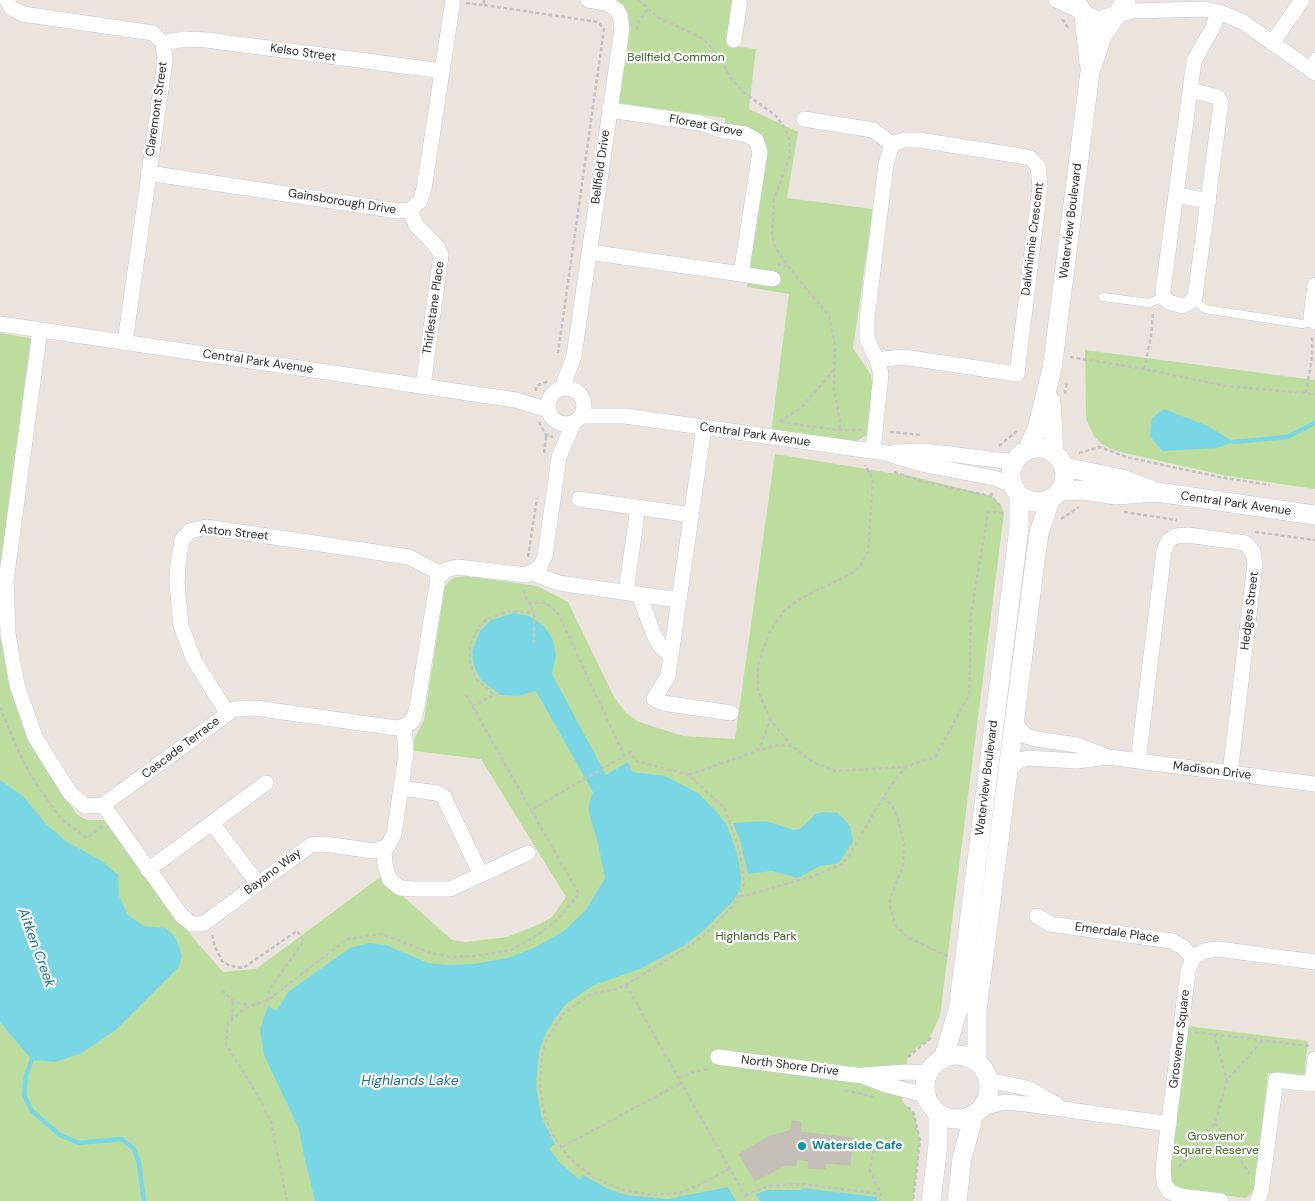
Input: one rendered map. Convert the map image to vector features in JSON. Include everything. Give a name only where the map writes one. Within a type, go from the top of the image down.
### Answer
[{"type":"street","name":"Claremont Street","points":[[6,0],[11,8],[23,14],[145,31],[158,36],[163,43],[165,61],[125,342]]},
{"type":"street","name":"Bellfield Drive","points":[[568,394],[622,22],[617,10],[610,5],[588,0]]},
{"type":"street","points":[[734,40],[740,0]]},
{"type":"street","points":[[1056,0],[1080,8],[1099,21],[1119,10],[1133,12],[1161,6],[1211,11]]},
{"type":"street","points":[[1185,0],[1243,22],[1272,43],[1312,66]]},
{"type":"street","points":[[1272,43],[1302,0]]},
{"type":"street","name":"Gainsborough Drive","points":[[148,173],[398,211],[410,210],[420,202],[424,189],[442,72],[456,1]]},
{"type":"street","name":"Waterview Boulevard","points":[[1080,8],[1090,72]]},
{"type":"street","name":"Waterview Boulevard","points":[[1028,450],[1038,425],[1052,362],[1090,72],[1103,34],[1119,10]]},
{"type":"street","points":[[1190,90],[1218,97],[1221,103],[1194,300],[1183,306],[1159,300],[1176,195],[1190,90],[1194,61],[1212,29],[1211,11]]},
{"type":"street","name":"Kelso Street","points":[[163,43],[185,39],[208,40],[442,72]]},
{"type":"street","name":"Floreat Grove","points":[[609,110],[700,123],[723,131],[750,135],[756,140],[760,152],[741,274]]},
{"type":"street","points":[[804,119],[873,130],[892,144],[886,164],[867,319],[867,339],[877,360],[882,383],[879,452]]},
{"type":"street","name":"Dalwhinnie Crescent","points":[[877,360],[903,358],[1017,374],[1040,187],[1038,166],[1030,158],[919,140],[904,140],[892,144]]},
{"type":"street","points":[[1176,195],[1209,201]]},
{"type":"street","name":"Thirlestane Place","points":[[410,210],[416,225],[441,255],[423,386]]},
{"type":"street","points":[[588,252],[773,279]]},
{"type":"street","points":[[1314,322],[1312,307],[1315,285]]},
{"type":"street","name":"Central Park Avenue","points":[[0,324],[516,400],[568,394],[625,416]]},
{"type":"street","points":[[40,330],[6,581],[8,634],[18,685],[35,737],[75,799],[85,806],[102,805],[188,922],[197,925],[208,922]]},
{"type":"street","name":"Waterview Boulevard","points":[[1052,362],[1051,408],[1059,460]]},
{"type":"street","points":[[529,574],[540,567],[545,556],[559,456],[585,406],[568,394],[552,416],[552,437],[559,456]]},
{"type":"street","name":"Central Park Avenue","points":[[516,400],[567,425],[577,420],[625,416],[879,452],[925,451],[1014,462]]},
{"type":"street","points":[[704,427],[671,656],[666,682],[654,699],[663,703],[731,713]]},
{"type":"street","points":[[1037,448],[1059,460],[1065,479],[1055,495],[1034,502],[1016,490],[1011,473],[1014,462],[1028,450],[1037,448]]},
{"type":"street","name":"Central Park Avenue","points":[[879,452],[921,464],[994,478],[1016,490]]},
{"type":"street","name":"Central Park Avenue","points":[[1059,460],[1157,492],[1315,515]]},
{"type":"street","name":"Waterview Boulevard","points":[[943,1058],[958,1010],[1020,515],[1016,490]]},
{"type":"street","name":"Central Park Avenue","points":[[1055,495],[1084,490],[1116,495],[1157,492]]},
{"type":"street","name":"Waterview Boulevard","points":[[977,1062],[978,1010],[1036,554],[1039,533],[1055,495]]},
{"type":"street","points":[[579,499],[692,515]]},
{"type":"street","points":[[638,507],[633,593],[661,647],[671,656]]},
{"type":"street","name":"Aston Street","points":[[227,713],[194,660],[181,626],[177,591],[178,564],[182,540],[190,531],[206,527],[408,557],[441,574]]},
{"type":"street","name":"Hedges Street","points":[[1138,761],[1164,551],[1168,541],[1176,536],[1188,535],[1245,544],[1253,552],[1256,564],[1230,773]]},
{"type":"street","points":[[528,853],[450,889],[400,888],[390,880],[387,874],[384,849],[394,834],[406,754],[404,726],[410,723],[416,713],[434,592],[441,574],[446,570],[457,567],[529,574],[551,581],[679,600]]},
{"type":"street","name":"Cascade Terrace","points":[[102,805],[234,709],[249,708],[389,727],[404,726]]},
{"type":"street","name":"Madison Drive","points":[[1015,723],[1026,736],[1077,745],[1108,757],[1315,784]]},
{"type":"street","name":"Madison Drive","points":[[1008,770],[1020,760],[1028,758],[1077,761],[1108,757]]},
{"type":"street","points":[[148,870],[266,783]]},
{"type":"street","points":[[401,788],[436,793],[444,797],[481,875]]},
{"type":"street","points":[[212,823],[258,884]]},
{"type":"street","name":"Bayano Way","points":[[208,922],[315,843],[374,852],[384,849]]},
{"type":"street","name":"Emerdale Place","points":[[1036,916],[1050,924],[1172,941],[1183,947],[1193,958]]},
{"type":"street","points":[[1193,958],[1204,951],[1218,949],[1315,962]]},
{"type":"street","name":"Grosvenor Square","points":[[1165,1192],[1163,1168],[1188,971],[1193,958]]},
{"type":"street","points":[[957,1201],[962,1158],[978,1112],[989,1090],[989,1080],[977,1062],[960,1056],[943,1058],[928,1073],[925,1084],[926,1095],[938,1113],[956,1119],[978,1112],[1005,1102],[1169,1124]]},
{"type":"street","name":"North Shore Drive","points":[[718,1057],[863,1076],[906,1072],[928,1073]]},
{"type":"street","points":[[1260,1196],[1276,1080],[1312,1084],[1315,1059]]},
{"type":"street","name":"North Shore Drive","points":[[863,1076],[886,1085],[926,1095]]},
{"type":"street","points":[[989,1080],[1030,1089],[1065,1110]]},
{"type":"street","points":[[931,1201],[938,1145],[938,1113]]},
{"type":"street","points":[[1165,1192],[1180,1196],[1221,1201]]},
{"type":"lane","points":[[1103,297],[1159,300]]},
{"type":"lane","points":[[1194,300],[1206,310],[1302,324],[1314,322]]},
{"type":"path","points":[[484,0],[484,5]]},
{"type":"path","points":[[638,0],[658,17],[703,39],[713,49],[731,78],[742,91],[776,116],[786,130],[789,139],[790,155],[774,200],[772,236],[775,247],[788,266],[822,306],[831,322],[836,350],[834,388],[840,421],[838,447]]},
{"type":"path","points":[[456,1],[598,22],[604,29],[558,356]]},
{"type":"path","points":[[1144,369],[1159,300]]},
{"type":"path","points":[[1306,393],[1312,358],[1314,322]]},
{"type":"path","points":[[1052,362],[1144,369],[1226,386],[1315,394]]},
{"type":"path","points":[[533,418],[539,421],[552,437],[543,461]]},
{"type":"path","points":[[1079,453],[1100,447],[1126,457],[1219,477],[1270,485]]},
{"type":"path","points":[[855,464],[865,466],[872,480],[868,552],[859,568],[846,577],[800,599],[786,610],[768,633],[758,666],[757,679],[758,691],[769,717],[792,746],[813,762],[834,771],[905,767],[935,757],[969,695],[971,614],[988,512],[1020,515]]},
{"type":"path","points":[[534,643],[534,613],[524,592],[529,574],[538,490]]},
{"type":"path","points":[[528,603],[546,603],[558,614],[624,756]]},
{"type":"path","points":[[472,706],[494,696],[476,678],[470,662],[470,645],[479,627],[486,620],[508,611],[534,613]]},
{"type":"path","points":[[288,1201],[271,1122],[257,1094],[226,1044],[228,1023],[250,1006],[268,1000],[347,939],[382,934],[428,952],[450,957],[474,956],[511,950],[538,935],[557,920],[578,894],[466,694]]},
{"type":"path","points":[[756,751],[767,730],[769,717]]},
{"type":"path","points":[[689,775],[756,751],[779,745],[792,746]]},
{"type":"path","points":[[531,810],[631,752],[635,761],[689,775],[725,809],[740,852],[743,867],[744,884],[739,897],[709,931],[691,945],[616,989],[592,994],[576,1003],[563,1014],[546,1041],[540,1071],[541,1101],[545,1118],[561,1148],[570,1159],[594,1178],[610,1186],[636,1193],[665,1195],[679,1193],[699,1186],[730,1168]]},
{"type":"path","points":[[739,897],[811,878],[842,864],[849,856],[883,797],[905,767]]},
{"type":"path","points":[[883,797],[892,805],[904,843],[903,866],[890,898],[895,925],[909,938],[949,957]]},
{"type":"path","points":[[208,922],[217,954],[222,961],[237,968],[247,968],[297,931],[304,941],[269,990],[268,1000]]},
{"type":"path","points":[[626,984],[748,1201]]},
{"type":"path","points":[[222,990],[233,1001],[250,1006]]},
{"type":"path","points":[[232,1019],[233,1001]]},
{"type":"path","points":[[1181,1030],[1315,1046]]},
{"type":"path","points":[[1214,1034],[1226,1080]]},
{"type":"path","points":[[1165,1192],[1215,1123],[1226,1080],[1263,1040]]},
{"type":"path","points":[[561,1148],[681,1083]]},
{"type":"path","points":[[1215,1123],[1260,1196]]},
{"type":"path","points":[[876,1137],[870,1171],[881,1194],[880,1201]]},
{"type":"path","points":[[745,1195],[769,1186],[802,1184],[881,1194]]},
{"type":"green space","name":"Bellfield Common","points":[[616,0],[732,0],[726,45],[756,49],[749,109],[798,132],[787,198],[873,209],[853,348],[871,375],[873,388],[868,434],[854,443],[771,433],[789,294],[747,287],[767,152],[725,125],[725,118],[619,103],[627,28],[625,10]]},
{"type":"green space","points":[[0,333],[29,338],[33,341],[0,572]]},
{"type":"green space","points":[[1085,350],[1315,380],[1315,489],[1227,476],[1116,451],[1103,445],[1094,436],[1086,419]]},
{"type":"green space","name":"Highlands Park","points":[[775,454],[915,477],[991,496],[1001,505],[1004,513],[940,1016],[928,1041],[917,1047],[907,1059],[902,1096],[902,1101],[914,1114],[920,1141],[913,1201],[0,1201],[0,603],[46,767],[77,815],[87,820],[104,820],[183,926],[223,972],[256,969],[383,875],[396,890],[452,940],[466,942],[507,937],[540,924],[552,917],[566,897],[481,759],[414,751],[414,740],[424,720],[445,586],[453,578],[466,576],[537,586],[568,602],[614,697],[626,713],[639,722],[683,736],[735,739]]},
{"type":"green space","name":"Grosvenor Square Reserve","points":[[1187,1026],[1308,1041],[1304,1076],[1268,1073],[1255,1189],[1246,1198],[1174,1189],[1169,1175]]},
{"type":"water","points":[[1164,409],[1208,426],[1234,442],[1217,448],[1162,451],[1150,436],[1152,418]]},
{"type":"water","name":"Highlands Lake","points":[[514,613],[529,616],[537,621],[544,626],[553,640],[556,656],[552,674],[606,775],[628,762],[632,772],[665,776],[698,793],[727,825],[737,853],[741,877],[740,889],[734,900],[705,929],[685,945],[640,969],[594,985],[566,1004],[554,1020],[545,1035],[539,1052],[536,1085],[541,1116],[555,1144],[549,1148],[558,1161],[580,1180],[583,1175],[608,1189],[626,1195],[668,1199],[728,1187],[736,1201],[315,1201],[299,1129],[264,1055],[260,1029],[268,1006],[277,1011],[288,992],[350,948],[369,943],[386,945],[428,963],[448,965],[474,964],[507,958],[534,948],[564,931],[586,910],[605,878],[598,843],[589,813],[589,803],[593,792],[536,691],[518,696],[501,695],[481,680],[474,666],[472,651],[480,631],[491,620]]},
{"type":"water","points":[[0,780],[24,797],[46,824],[67,842],[102,861],[118,875],[119,896],[128,915],[144,926],[166,928],[175,937],[182,955],[179,967],[117,1029],[82,1053],[55,1062],[32,1060],[0,1022]]},
{"type":"water","points":[[823,812],[838,813],[850,826],[853,841],[841,860],[836,864],[820,866],[798,878],[772,871],[748,874],[740,840],[733,823],[766,821],[794,830],[800,829],[816,814]]},
{"type":"water","points":[[802,1188],[877,1197],[877,1201],[760,1201],[756,1194],[767,1190],[801,1190]]},
{"type":"building","name":"Waterside Cafe","points":[[792,1121],[801,1122],[800,1132],[853,1138],[850,1165],[826,1163],[825,1169],[808,1168],[809,1161],[797,1159],[796,1166],[786,1165],[755,1181],[739,1154],[768,1137],[791,1130]]},
{"type":"waterway","points":[[1234,442],[1287,437],[1315,423]]},
{"type":"waterway","name":"Aitken Creek","points":[[33,1056],[26,1076],[24,1095],[32,1111],[60,1135],[79,1143],[122,1139],[134,1149],[139,1163],[144,1201]]},
{"type":"place","name":"Waterside Cafe","points":[[802,1146]]}]
